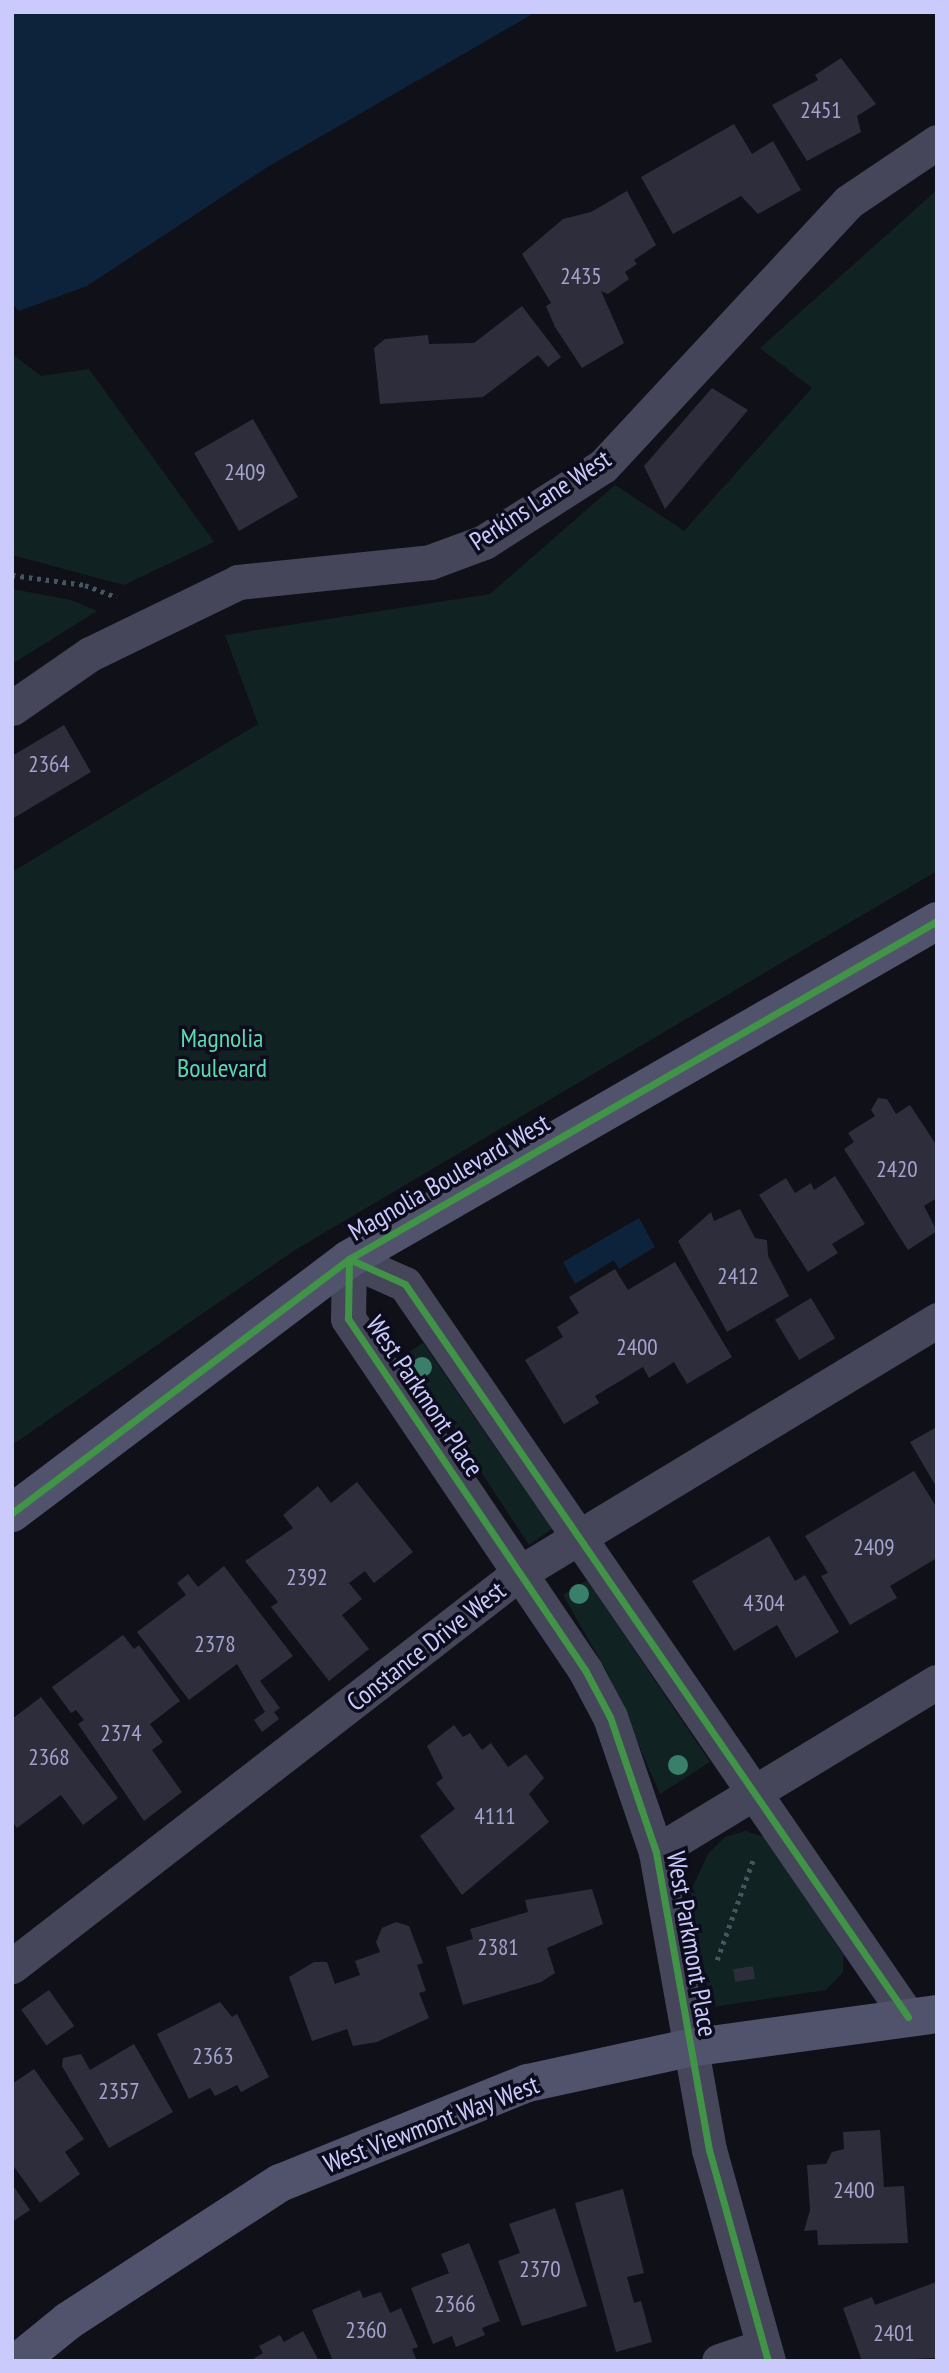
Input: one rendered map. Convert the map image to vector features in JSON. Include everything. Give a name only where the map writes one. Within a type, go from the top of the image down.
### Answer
[{"type":"street","name":"Perkins Lane West","points":[[12,708],[90,654],[158,618],[238,582],[430,562],[484,542],[603,466],[848,202],[937,142]]},
{"type":"street","name":"Magnolia Boulevard West","points":[[12,1513],[349,1259],[937,921]]},
{"type":"street","name":"West Parkmont Place","points":[[765,2354],[727,2227],[689,2048],[656,1852],[610,1717],[585,1670],[348,1318],[349,1259],[405,1284],[579,1536],[751,1793],[922,2015]]},
{"type":"street","name":"Constance Drive West","points":[[12,1966],[519,1574],[937,1320]]},
{"type":"street","points":[[656,1852],[937,1682]]},
{"type":"street","name":"West Viewmont Way West","points":[[19,2361],[68,2321],[280,2183],[528,2083],[689,2048],[922,2015]]},
{"type":"street","points":[[719,2361],[765,2354]]},
{"type":"path","points":[[12,575],[147,602],[158,618]]},
{"type":"path","points":[[715,1966],[757,1849]]},
{"type":"green space","name":"Magnolia Boulevard","points":[[937,190],[937,871],[295,1250],[12,1445],[12,872],[258,724],[225,635],[490,594],[615,485],[684,531],[812,388],[760,348]]},
{"type":"green space","points":[[12,354],[41,376],[89,369],[214,542],[124,585],[12,555]]},
{"type":"green space","points":[[12,589],[71,600],[97,611],[12,664]]},
{"type":"green space","points":[[423,1343],[552,1529],[529,1545],[404,1355]]},
{"type":"green space","points":[[587,1580],[710,1762],[660,1794],[608,1674],[563,1595]]},
{"type":"green space","points":[[745,1831],[765,1837],[844,1955],[843,1972],[826,1990],[712,2007],[699,2000],[692,1986],[688,1897],[708,1854],[725,1837]]},
{"type":"water","points":[[12,12],[536,12],[266,168],[87,286],[19,311],[12,304]]},
{"type":"water","points":[[639,1218],[655,1247],[619,1269],[614,1260],[575,1284],[563,1262]]},
{"type":"building","points":[[841,58],[876,104],[857,116],[861,132],[807,161],[772,105],[818,80],[815,75]]},
{"type":"building","points":[[734,124],[752,154],[773,141],[801,190],[758,214],[741,196],[673,234],[641,177]]},
{"type":"building","points":[[627,191],[656,245],[634,260],[637,264],[625,272],[629,279],[608,294],[601,291],[624,343],[582,368],[555,327],[546,306],[551,303],[522,254],[563,219],[591,212]]},
{"type":"building","points":[[522,306],[561,357],[548,367],[538,355],[483,397],[380,404],[374,348],[385,339],[428,335],[429,344],[474,343]]},
{"type":"building","points":[[712,388],[748,410],[665,509],[644,466]]},
{"type":"building","points":[[253,419],[298,497],[239,531],[194,453]]},
{"type":"building","points":[[64,725],[91,772],[12,819],[12,756]]},
{"type":"building","points":[[878,1098],[887,1099],[896,1114],[910,1105],[937,1146],[937,1198],[924,1206],[937,1231],[908,1250],[844,1149],[854,1142],[848,1133],[875,1116],[871,1110]]},
{"type":"building","points":[[835,1176],[865,1224],[832,1244],[838,1253],[808,1272],[759,1195],[786,1178],[795,1193],[811,1183],[814,1190]]},
{"type":"building","points":[[740,1209],[755,1238],[767,1240],[768,1256],[789,1296],[727,1332],[678,1241],[711,1212],[714,1221]]},
{"type":"building","points":[[675,1262],[732,1357],[687,1384],[674,1362],[649,1378],[643,1367],[595,1396],[599,1403],[564,1424],[525,1360],[563,1337],[557,1327],[579,1313],[569,1297],[615,1269],[628,1290]]},
{"type":"building","points":[[811,1298],[835,1338],[799,1360],[775,1320]]},
{"type":"building","points":[[937,1427],[937,1488],[910,1442]]},
{"type":"building","points":[[914,1471],[937,1508],[937,1558],[890,1586],[897,1598],[850,1625],[821,1576],[828,1573],[805,1536]]},
{"type":"building","points":[[357,1482],[413,1552],[374,1583],[365,1571],[349,1583],[362,1599],[342,1615],[369,1649],[329,1681],[271,1607],[278,1602],[245,1561],[293,1528],[283,1515],[318,1486],[331,1503]]},
{"type":"building","points":[[769,1536],[795,1581],[805,1575],[839,1632],[796,1658],[777,1625],[734,1651],[692,1581]]},
{"type":"building","points":[[224,1566],[293,1656],[260,1681],[280,1708],[274,1712],[279,1719],[262,1732],[254,1720],[265,1712],[237,1664],[189,1700],[137,1632],[186,1595],[177,1583],[188,1574],[198,1587]]},
{"type":"building","points":[[123,1635],[134,1649],[139,1645],[180,1701],[150,1724],[163,1742],[152,1750],[182,1792],[144,1821],[78,1724],[84,1720],[76,1710],[71,1713],[52,1687]]},
{"type":"building","points":[[41,1697],[118,1798],[83,1825],[61,1795],[17,1828],[12,1821],[12,1719]]},
{"type":"building","points":[[454,1725],[463,1737],[470,1733],[482,1750],[491,1743],[508,1767],[526,1754],[544,1778],[529,1794],[549,1822],[462,1895],[420,1836],[455,1809],[436,1783],[443,1778],[427,1746]]},
{"type":"building","points":[[592,1889],[603,1924],[547,1948],[555,1973],[541,1982],[463,2005],[446,1947],[473,1939],[470,1929],[528,1912],[525,1900]]},
{"type":"building","points":[[396,1922],[409,1926],[423,1963],[417,1965],[426,1991],[419,1993],[429,2018],[377,2042],[353,2046],[347,2029],[312,2041],[289,1977],[314,1962],[327,1962],[335,1984],[360,1975],[355,1961],[380,1952],[376,1942],[382,1928]]},
{"type":"building","points":[[753,1966],[755,1979],[735,1982],[733,1969]]},
{"type":"building","points":[[49,1990],[74,2026],[46,2046],[21,2010]]},
{"type":"building","points":[[220,2002],[232,2017],[237,2014],[269,2077],[241,2092],[237,2085],[215,2096],[210,2088],[189,2099],[157,2034]]},
{"type":"building","points":[[134,2044],[173,2112],[109,2148],[62,2066],[63,2058],[81,2054],[90,2070]]},
{"type":"building","points":[[34,2069],[84,2139],[65,2152],[80,2174],[40,2203],[12,2164],[12,2084]]},
{"type":"building","points":[[880,2130],[884,2187],[904,2186],[908,2243],[818,2245],[817,2230],[804,2231],[810,2210],[807,2165],[826,2164],[832,2152],[844,2149],[843,2132]]},
{"type":"building","points":[[12,2184],[30,2210],[12,2222]]},
{"type":"building","points":[[623,2189],[644,2273],[627,2277],[634,2303],[641,2301],[652,2342],[616,2352],[575,2203]]},
{"type":"building","points":[[555,2208],[587,2306],[522,2326],[498,2261],[520,2253],[509,2224]]},
{"type":"building","points":[[469,2243],[500,2321],[482,2328],[485,2335],[456,2347],[452,2336],[433,2344],[411,2288],[449,2273],[441,2254]]},
{"type":"building","points":[[936,2282],[937,2358],[862,2361],[843,2308],[872,2297],[875,2305]]},
{"type":"building","points":[[360,2290],[363,2298],[381,2292],[390,2313],[401,2308],[418,2347],[412,2349],[417,2361],[333,2361],[312,2310]]},
{"type":"building","points":[[303,2331],[319,2361],[250,2361],[263,2353],[259,2346],[280,2335],[284,2342]]},
{"type":"cycle path","points":[[12,1513],[349,1259],[937,921]]},
{"type":"cycle path","points":[[768,2361],[709,2150],[656,1852],[610,1717],[585,1670],[348,1318],[349,1259],[405,1284],[908,2017]]}]
